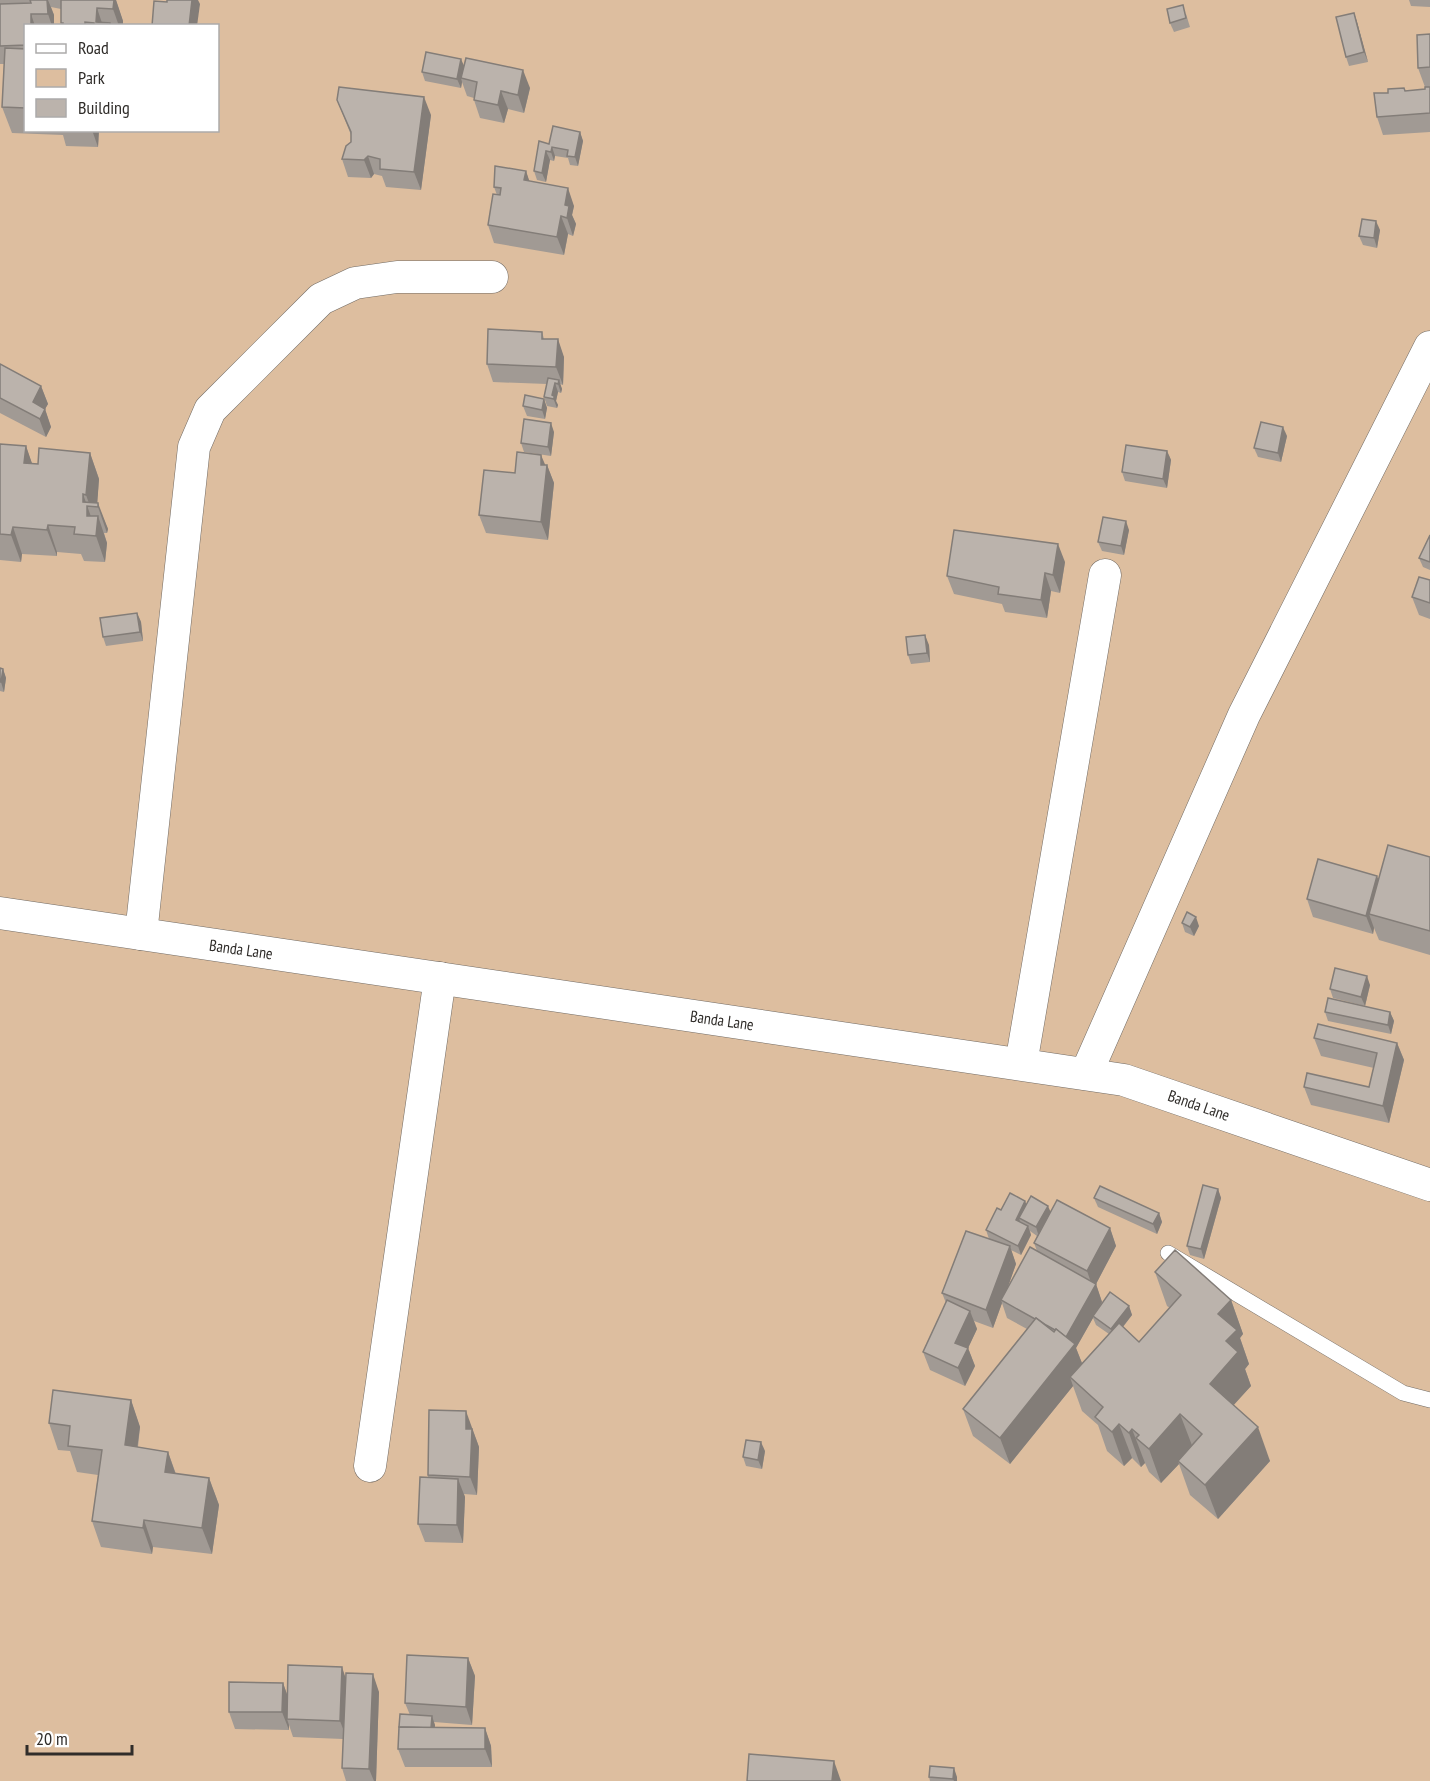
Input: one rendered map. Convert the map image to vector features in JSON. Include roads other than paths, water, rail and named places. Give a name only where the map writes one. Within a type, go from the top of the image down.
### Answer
[{"type":"street","points":[[141,934],[194,447],[210,410],[321,299],[355,283],[397,277],[492,277]]},
{"type":"street","points":[[1086,1074],[1244,715],[1430,347]]},
{"type":"street","points":[[1021,1064],[1105,575]]},
{"type":"street","name":"Banda Lane","points":[[0,913],[1124,1080],[1430,1185]]},
{"type":"street","points":[[370,1466],[440,978]]},
{"type":"lane","points":[[1168,1253],[1403,1393],[1430,1400]]}]
